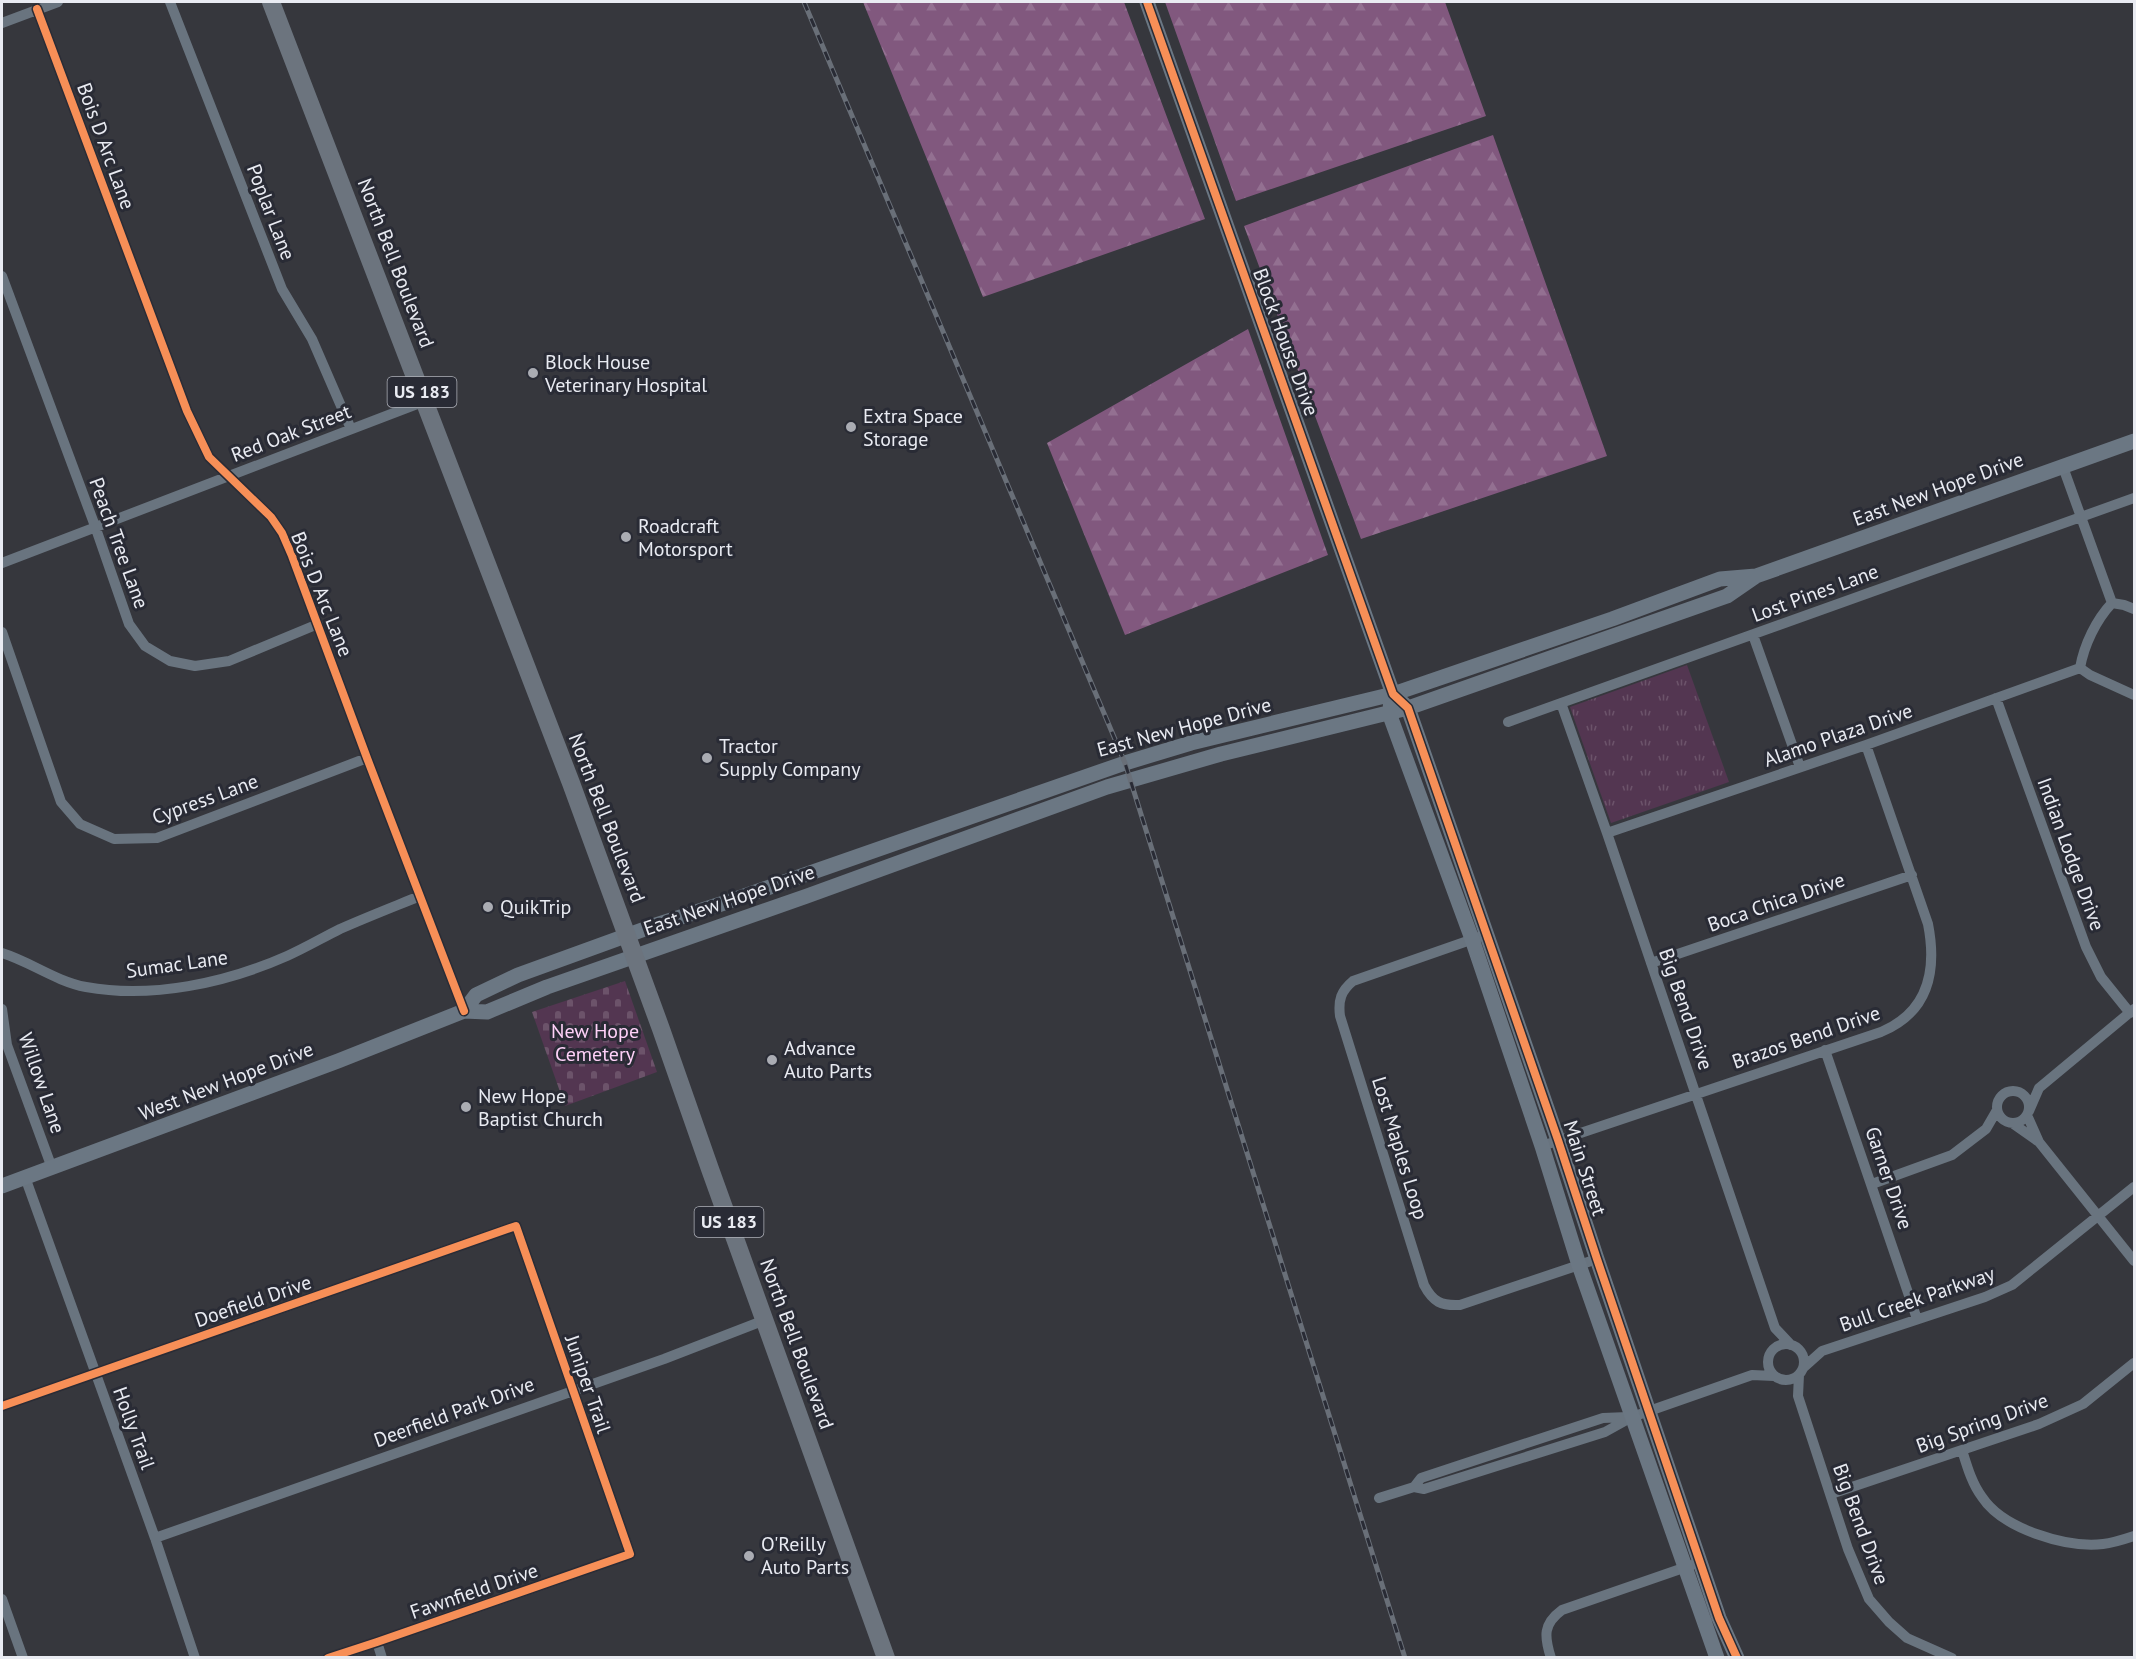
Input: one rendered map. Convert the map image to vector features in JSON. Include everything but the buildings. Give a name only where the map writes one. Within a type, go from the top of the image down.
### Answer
[{"type":"main road","name":"North Bell Boulevard","points":[[271,2],[627,935],[886,1658]]},
{"type":"main road","name":"Block House Drive","points":[[1148,2],[1394,694]]},
{"type":"main road","name":"East New Hope Drive","points":[[627,935],[1125,763],[1191,743],[1394,694],[1720,579],[1756,576],[2134,441]]},
{"type":"main road","name":"East New Hope Drive","points":[[634,955],[807,896],[1107,787],[1221,754],[1408,708],[1728,596],[1756,576]]},
{"type":"main road","name":"Main Street","points":[[1394,694],[1408,708],[1488,935],[1719,1618],[1737,1658]]},
{"type":"main road","points":[[1389,713],[1394,694]]},
{"type":"main road","name":"Main Street","points":[[1389,713],[1472,939],[1542,1146],[1579,1265],[1717,1658]]},
{"type":"main road","name":"West New Hope Drive","points":[[464,1011],[476,995],[518,975],[627,935]]},
{"type":"main road","name":"West New Hope Drive","points":[[2,1186],[338,1061],[464,1011],[487,1012],[634,955]]},
{"type":"street","points":[[2,23],[58,2]]},
{"type":"street","name":"Poplar Lane","points":[[170,2],[282,289],[312,339],[351,429]]},
{"type":"street","name":"Bois D Arc Lane","points":[[38,9],[187,411],[209,457],[260,504],[282,533],[464,1011]]},
{"type":"street","name":"Peach Tree Lane","points":[[2,276],[129,624],[145,646],[170,660],[195,666],[229,661],[318,624]]},
{"type":"street","name":"Red Oak Street","points":[[2,562],[425,401]]},
{"type":"street","points":[[2063,467],[2112,603]]},
{"type":"street","name":"Lost Pines Lane","points":[[1508,722],[2134,498]]},
{"type":"street","points":[[2112,603],[2134,609]]},
{"type":"street","points":[[2112,603],[2102,613],[2082,655],[2080,668],[2134,695]]},
{"type":"street","name":"Cypress Lane","points":[[2,632],[61,802],[80,824],[114,839],[157,837],[367,758]]},
{"type":"street","points":[[1753,635],[1800,767]]},
{"type":"street","name":"Alamo Plaza Drive","points":[[1607,833],[1866,745],[2080,668]]},
{"type":"street","name":"Indian Lodge Drive","points":[[1996,698],[2086,947],[2101,977],[2132,1011]]},
{"type":"street","name":"Big Bend Drive","points":[[1561,703],[1775,1328],[1793,1346]]},
{"type":"street","name":"Brazos Bend Drive","points":[[1542,1146],[1889,1029],[1919,1003],[1928,986],[1932,964],[1928,924],[1866,745]]},
{"type":"street","name":"Boca Chica Drive","points":[[1651,963],[1912,874]]},
{"type":"street","name":"Sumac Lane","points":[[2,953],[65,981],[86,987],[144,991],[174,987],[218,979],[252,969],[420,896]]},
{"type":"street","name":"Lost Maples Loop","points":[[1488,935],[1353,981],[1341,994],[1339,1005],[1340,1016],[1425,1285],[1429,1295],[1437,1303],[1460,1305],[1596,1259]]},
{"type":"street","name":"Willow Lane","points":[[2,1009],[8,1045],[52,1168]]},
{"type":"street","points":[[1986,1129],[2021,1121],[2028,1113],[2039,1088],[2132,1011]]},
{"type":"street","name":"Garner Drive","points":[[1825,1050],[1917,1319]]},
{"type":"street","points":[[1872,1184],[1952,1155],[1986,1129],[1997,1110],[2001,1096],[2015,1090],[2039,1088]]},
{"type":"street","points":[[2015,1090],[2025,1095],[2028,1100],[2028,1113],[2039,1142]]},
{"type":"street","points":[[1997,1110],[2001,1118],[2039,1142],[2134,1261]]},
{"type":"street","name":"Holly Trail","points":[[25,1178],[155,1538],[195,1658]]},
{"type":"street","name":"Bull Creek Parkway","points":[[1801,1372],[1822,1351],[1985,1297],[2012,1285],[2134,1187]]},
{"type":"street","name":"Doefield Drive","points":[[2,1406],[516,1226]]},
{"type":"street","name":"Juniper Trail","points":[[516,1226],[630,1554]]},
{"type":"street","name":"Deerfield Park Drive","points":[[155,1538],[664,1359],[765,1320]]},
{"type":"street","name":"Big Bend Drive","points":[[1770,1354],[1775,1328]]},
{"type":"street","points":[[1379,1498],[1414,1487],[1425,1489],[1605,1432],[1632,1417],[1752,1375],[1791,1380],[1801,1372],[1803,1357],[1793,1346],[1783,1344],[1770,1354],[1752,1375]]},
{"type":"street","name":"Bull Creek Parkway","points":[[1793,1346],[1822,1351]]},
{"type":"street","points":[[1770,1354],[1768,1368],[1778,1378]]},
{"type":"street","name":"Big Spring Drive","points":[[1831,1494],[2039,1424],[2083,1404],[2134,1363]]},
{"type":"street","name":"Big Bend Drive","points":[[1801,1372],[1798,1396],[1848,1549],[1869,1599],[1907,1638],[1952,1658]]},
{"type":"street","name":"Big Bend Drive","points":[[1778,1378],[1798,1396]]},
{"type":"street","points":[[1962,1450],[1982,1497],[1995,1512],[2017,1525],[2069,1543],[2103,1544],[2134,1536]]},
{"type":"street","name":"Fawnfield Drive","points":[[328,1658],[630,1554]]},
{"type":"street","points":[[1551,1658],[1546,1630],[1553,1616],[1562,1610],[1701,1562]]},
{"type":"street","points":[[2,1599],[22,1658]]},
{"type":"street","points":[[377,1642],[382,1658]]},
{"type":"green space","points":[[863,2],[1124,2],[1205,219],[983,297]]},
{"type":"green space","points":[[1165,2],[1445,2],[1486,116],[1236,201]]},
{"type":"green space","points":[[1493,135],[1607,456],[1361,539],[1244,226]]},
{"type":"green space","points":[[1248,329],[1328,555],[1125,635],[1047,443]]},
{"type":"green space","points":[[1687,665],[1729,782],[1611,823],[1570,707]]},
{"type":"green space","name":"New Hope Cemetery","points":[[625,981],[657,1072],[565,1106],[532,1012]]},
{"type":"railway","points":[[804,2],[1125,763],[1405,1658]]},
{"type":"cycle path","points":[[1147,2],[1393,694],[1408,708],[1558,1140],[1719,1618],[1737,1658]]},
{"type":"cycle path","points":[[37,9],[187,411],[209,457],[271,517],[282,533],[292,556],[464,1011]]},
{"type":"cycle path","points":[[2,1406],[516,1226],[630,1554],[328,1658]]},
{"type":"place","name":"Block House Veterinary Hospital","points":[[533,373]]},
{"type":"place","name":"Extra Space Storage","points":[[851,427]]},
{"type":"place","name":"Roadcraft Motorsport","points":[[626,537]]},
{"type":"place","name":"Tractor Supply Company","points":[[707,758]]},
{"type":"place","name":"QuikTrip","points":[[488,907]]},
{"type":"place","name":"Advance Auto Parts","points":[[772,1060]]},
{"type":"place","name":"New Hope Baptist Church","points":[[466,1107]]},
{"type":"place","name":"O'Reilly Auto Parts","points":[[749,1556]]}]
